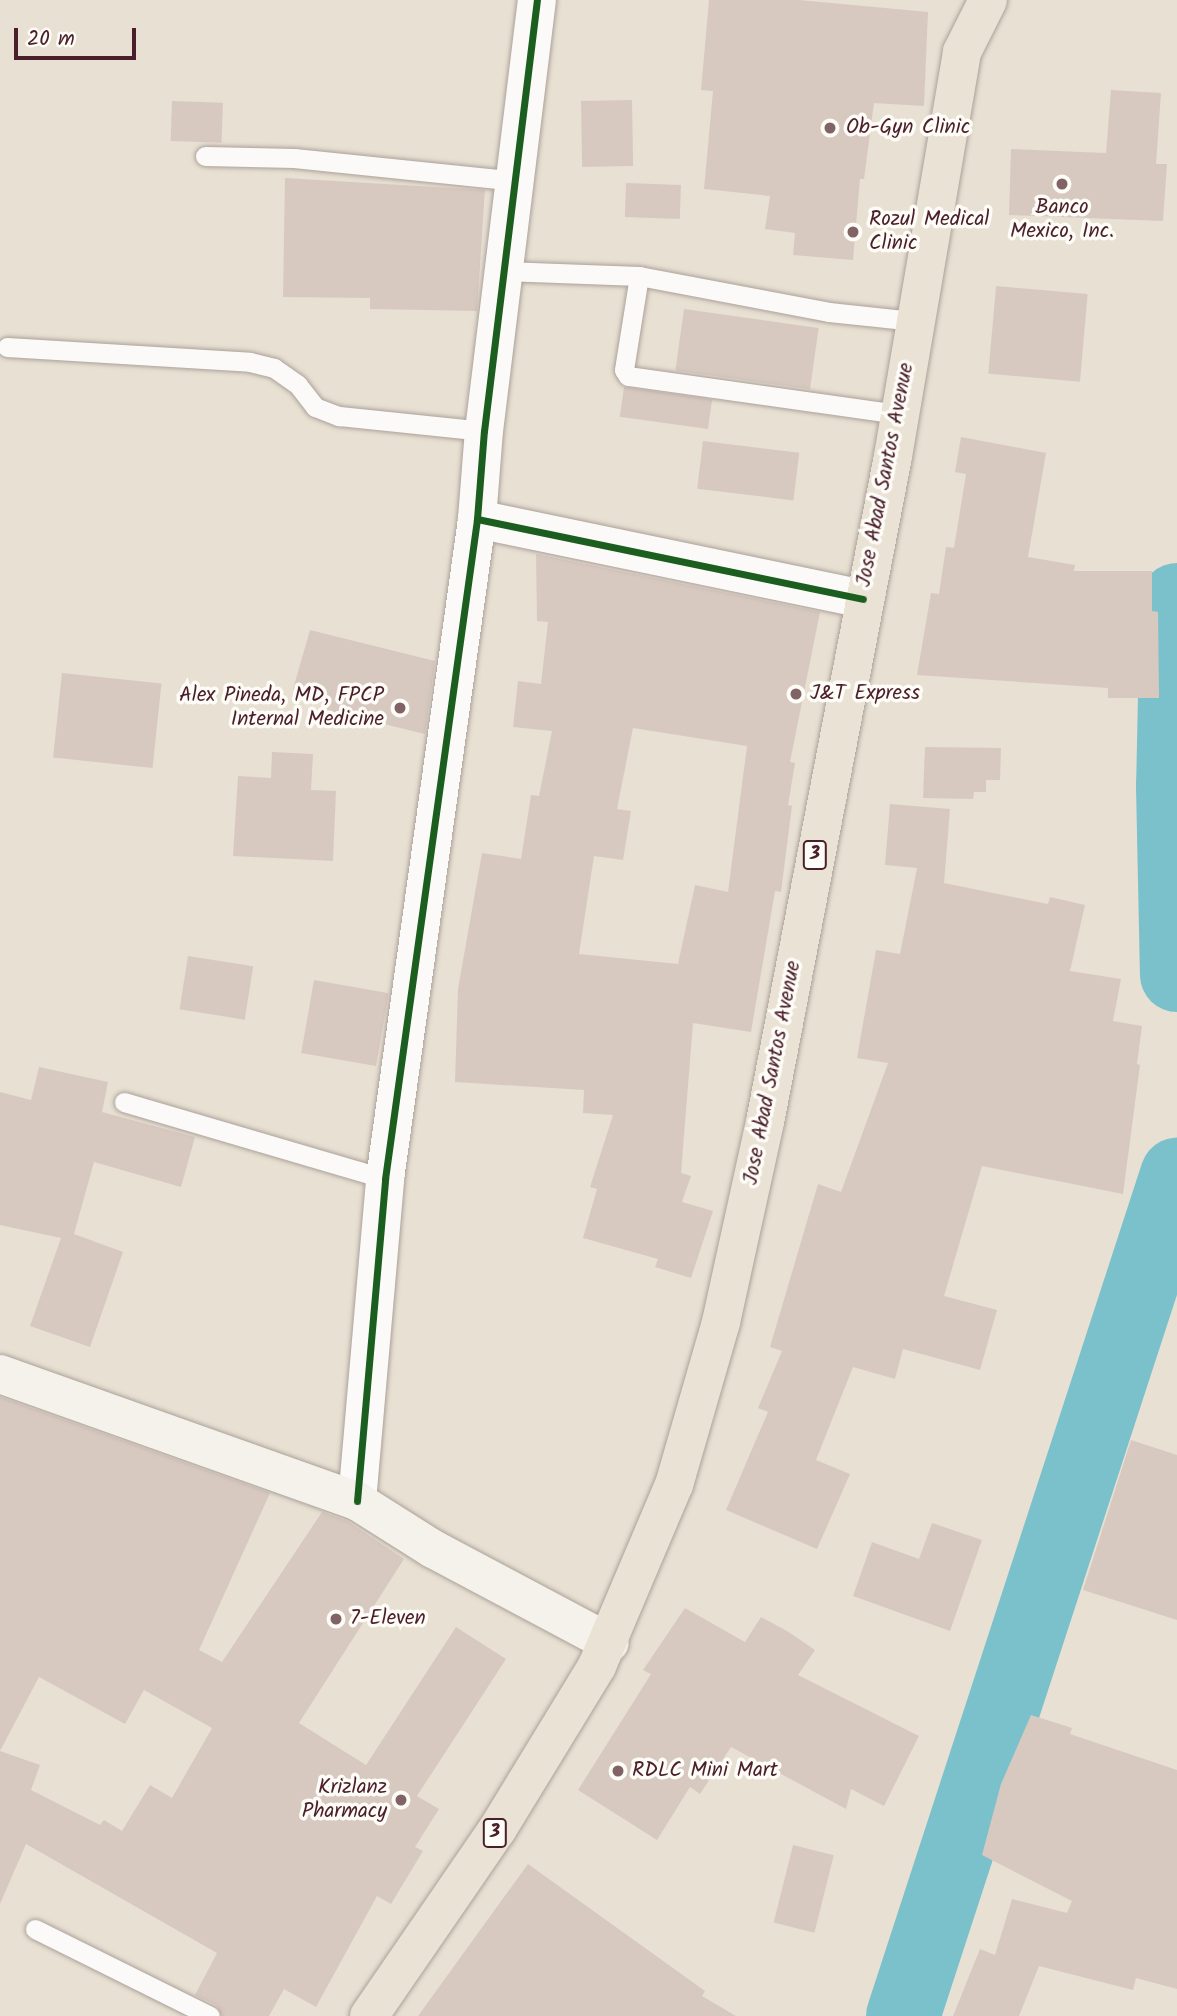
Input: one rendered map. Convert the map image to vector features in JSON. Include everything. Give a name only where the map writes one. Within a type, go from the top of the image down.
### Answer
[{"type":"highway","name":"Jose Abad Santos Avenue","points":[[955,0],[962,52]]},
{"type":"highway","name":"Jose Abad Santos Avenue","points":[[369,2016],[505,1819],[610,1643],[674,1485],[721,1322],[765,1122],[900,414],[913,321],[962,52],[988,0]]},
{"type":"main road","points":[[0,1374],[357,1501],[433,1549],[610,1643]]},
{"type":"street","points":[[357,1501],[385,1179],[477,519],[484,431],[537,0]]},
{"type":"street","points":[[477,519],[863,599]]},
{"type":"lane","points":[[205,156],[294,158],[515,181]]},
{"type":"lane","points":[[505,271],[639,275],[829,312],[913,321]]},
{"type":"lane","points":[[639,275],[624,370],[628,376],[900,414]]},
{"type":"lane","points":[[7,347],[250,362],[274,368],[298,385],[315,407],[339,416],[484,431]]},
{"type":"lane","points":[[124,1102],[385,1179]]},
{"type":"lane","points":[[35,1929],[210,2016]]},
{"type":"building","points":[[709,0],[799,0],[928,12],[924,106],[874,103],[864,179],[860,179],[853,260],[793,255],[795,233],[765,229],[770,196],[704,189],[713,91],[701,90]]},
{"type":"building","points":[[1111,90],[1161,93],[1156,164],[1167,164],[1163,221],[1009,215],[1011,149],[1106,153]]},
{"type":"building","points":[[632,100],[633,166],[582,167],[581,101]]},
{"type":"building","points":[[172,101],[223,103],[222,143],[171,141]]},
{"type":"building","points":[[285,178],[485,190],[477,311],[370,309],[370,298],[283,297]]},
{"type":"building","points":[[626,183],[681,185],[680,219],[625,217]]},
{"type":"building","points":[[996,286],[1088,294],[1080,382],[988,374]]},
{"type":"building","points":[[684,309],[819,328],[810,389],[675,370]]},
{"type":"building","points":[[624,387],[712,399],[708,429],[620,417]]},
{"type":"building","points":[[961,437],[1046,453],[1028,557],[1075,565],[1074,571],[1152,571],[1152,611],[1158,612],[1159,698],[1108,698],[1108,688],[917,675],[931,593],[939,594],[946,547],[954,548],[966,474],[955,472]]},
{"type":"building","points":[[703,441],[799,453],[793,500],[697,489]]},
{"type":"building","points":[[536,554],[820,612],[790,762],[795,763],[788,805],[792,806],[781,892],[775,891],[751,1032],[693,1023],[681,1173],[691,1176],[682,1202],[713,1211],[691,1278],[655,1267],[658,1259],[583,1238],[597,1189],[590,1187],[613,1115],[583,1113],[584,1090],[455,1082],[458,989],[482,853],[521,859],[531,795],[539,796],[552,731],[513,727],[518,681],[541,684],[548,622],[537,621]],"holes":[[[633,728],[747,746],[728,892],[695,885],[678,964],[579,954],[594,856],[623,860],[631,811],[617,809]]]},
{"type":"building","points":[[310,630],[435,661],[425,734],[326,710],[329,699],[293,689]]},
{"type":"building","points":[[62,673],[161,683],[153,768],[53,758]]},
{"type":"building","points":[[925,747],[1001,748],[1000,780],[986,780],[986,792],[974,792],[973,799],[923,798]]},
{"type":"building","points":[[272,752],[313,754],[311,790],[336,791],[333,861],[233,856],[238,776],[271,778]]},
{"type":"building","points":[[890,804],[950,809],[944,883],[1048,904],[1050,897],[1085,905],[1070,971],[1121,979],[1113,1021],[1142,1026],[1137,1064],[1140,1065],[1123,1194],[982,1166],[944,1296],[997,1310],[980,1370],[903,1349],[895,1379],[853,1367],[816,1460],[850,1474],[817,1549],[726,1510],[768,1412],[758,1408],[782,1351],[770,1347],[818,1184],[841,1192],[888,1063],[857,1058],[876,950],[900,954],[917,868],[885,865]]},
{"type":"building","points":[[188,956],[253,966],[245,1020],[180,1009]]},
{"type":"building","points":[[314,980],[389,993],[376,1066],[301,1053]]},
{"type":"building","points":[[39,1067],[108,1082],[102,1112],[195,1137],[181,1187],[94,1162],[74,1234],[123,1252],[90,1347],[30,1326],[61,1238],[0,1225],[0,1092],[31,1100]]},
{"type":"building","points":[[0,1397],[270,1493],[199,1650],[222,1662],[322,1512],[347,1521],[404,1559],[299,1723],[366,1765],[456,1627],[506,1659],[417,1796],[439,1809],[415,1847],[423,1851],[391,1904],[377,1896],[316,2007],[284,1989],[269,2016],[222,2016],[216,2005],[195,1995],[217,1953],[26,1844],[0,1904],[0,1751]],"holes":[[[39,1677],[125,1724],[144,1690],[212,1728],[172,1798],[150,1785],[122,1831],[104,1820],[100,1825],[31,1790],[40,1765],[0,1751]]]},
{"type":"building","points":[[1131,1440],[1177,1455],[1177,1620],[1083,1590]]},
{"type":"building","points":[[932,1523],[982,1540],[950,1631],[853,1596],[872,1542],[919,1559]]},
{"type":"building","points":[[685,1608],[745,1642],[761,1617],[787,1631],[815,1650],[798,1675],[919,1736],[884,1806],[851,1789],[846,1809],[731,1747],[700,1794],[690,1787],[657,1840],[578,1790],[651,1674],[643,1670]]},
{"type":"building","points":[[1031,1715],[1072,1728],[1070,1734],[1177,1770],[1177,1989],[1136,1978],[1133,1990],[1039,1966],[1019,2016],[953,2016],[980,1949],[995,1955],[1012,1899],[1067,1913],[1072,1901],[982,1855],[1001,1784]]},
{"type":"building","points":[[793,1845],[834,1855],[814,1933],[774,1923]]},
{"type":"building","points":[[528,1864],[705,1991],[702,1996],[736,2016],[418,2016]]},
{"type":"waterway","points":[[1177,600],[1173,786],[1177,975]]},
{"type":"waterway","points":[[903,2016],[1177,1175]]},
{"type":"cycle path","points":[[357,1501],[385,1179],[477,519],[484,431],[537,0]]},
{"type":"cycle path","points":[[477,519],[863,599]]},
{"type":"place","name":"Ob-Gyn Clinic","points":[[830,128]]},
{"type":"place","name":"Banco Mexico, Inc.","points":[[1062,184]]},
{"type":"place","name":"Rozul Medical Clinic","points":[[853,232]]},
{"type":"place","name":"J&T Express","points":[[796,694]]},
{"type":"place","name":"Alex Pineda, MD, FPCP Internal Medicine","points":[[400,708]]},
{"type":"place","name":"7-Eleven","points":[[336,1619]]},
{"type":"place","name":"RDLC Mini Mart","points":[[618,1771]]},
{"type":"place","name":"Krizlanz Pharmacy","points":[[401,1800]]}]
